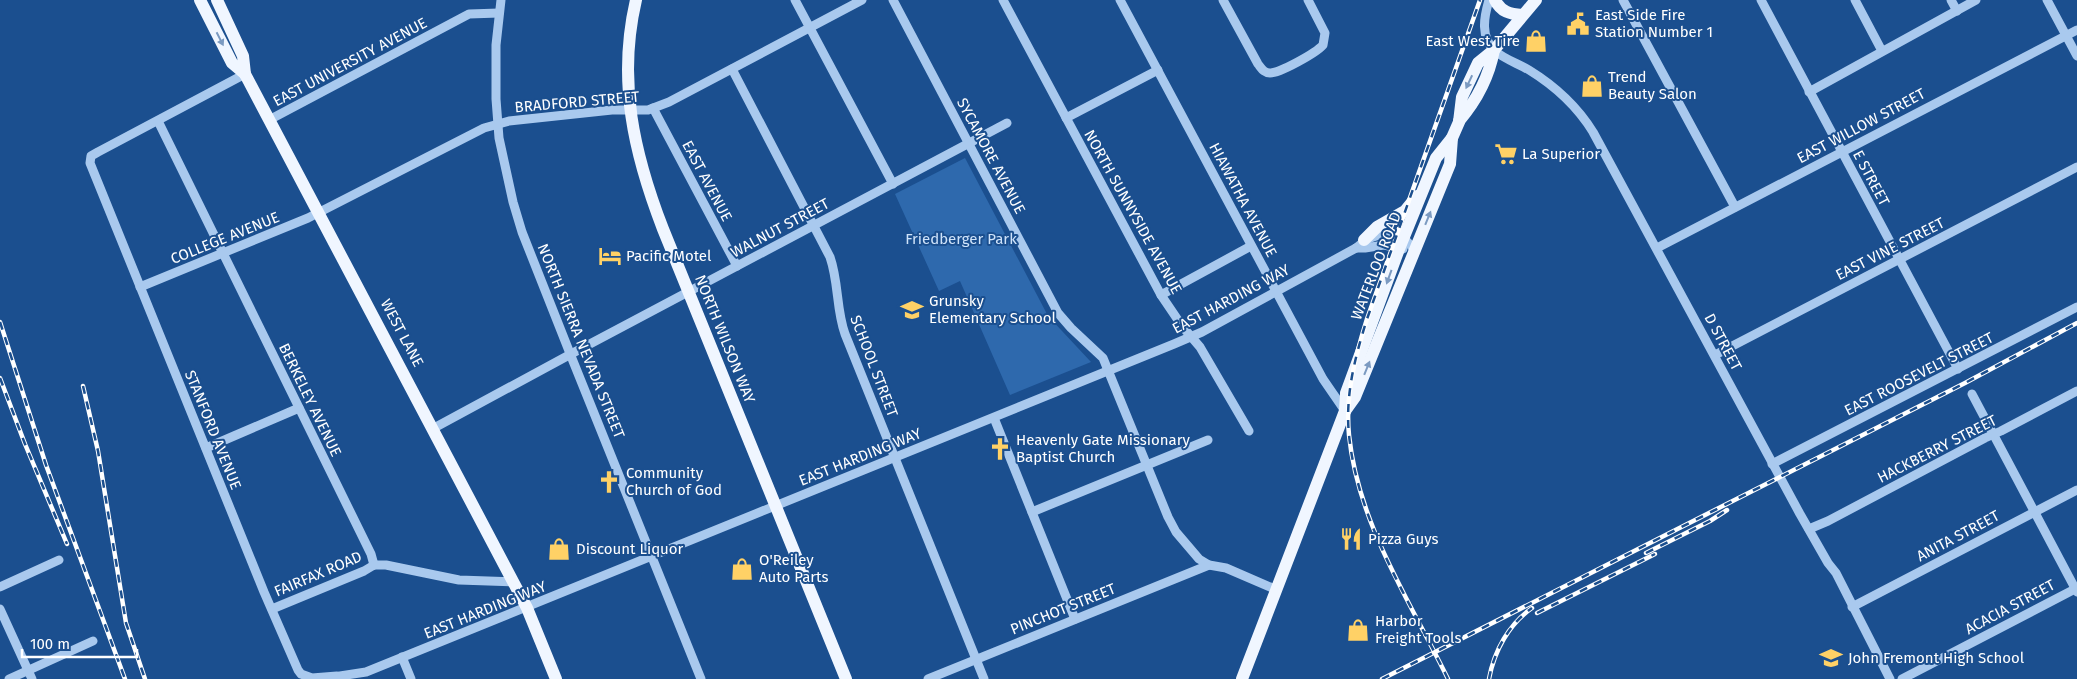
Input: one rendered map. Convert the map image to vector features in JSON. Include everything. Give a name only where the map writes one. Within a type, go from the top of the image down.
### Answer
[{"type":"main road","name":"WEST LANE","points":[[200,0],[232,63],[246,74]]},
{"type":"main road","name":"NORTH WILSON WAY","points":[[636,0],[629,47],[630,110],[637,153],[645,180],[688,292],[846,679]]},
{"type":"main road","points":[[1494,0],[1500,8],[1509,14],[1522,16]]},
{"type":"main road","name":"WATERLOO ROAD","points":[[1345,412],[1346,392],[1436,158],[1452,138],[1459,122],[1462,97],[1478,63],[1494,50],[1536,0]]},
{"type":"main road","name":"WEST LANE","points":[[215,1],[243,56],[246,74],[269,120],[514,582],[527,608],[556,679]]},
{"type":"main road","name":"WATERLOO ROAD","points":[[1242,679],[1345,412],[1355,397],[1450,164],[1452,138]]},
{"type":"main road","points":[[1360,244],[1377,227],[1404,211],[1425,186]]},
{"type":"street","name":"NORTH SIERRA NEVADA STREET","points":[[501,0],[496,45],[495,82],[498,124],[512,202],[522,232],[701,679]]},
{"type":"street","points":[[796,0],[808,27],[893,184]]},
{"type":"street","name":"BRADFORD STREET","points":[[319,213],[472,133],[498,124],[509,121],[612,110],[653,108],[669,102],[862,0]]},
{"type":"street","name":"SYCAMORE AVENUE","points":[[893,0],[1058,313],[1071,328],[1102,356],[1168,517],[1176,532],[1199,559],[1209,565],[1226,568],[1277,590]]},
{"type":"street","name":"NORTH SUNNYSIDE AVENUE","points":[[1003,0],[1161,295],[1200,347],[1249,431]]},
{"type":"street","name":"HIAWATHA AVENUE","points":[[1120,0],[1323,379],[1345,412]]},
{"type":"street","points":[[1223,0],[1258,64],[1264,71],[1275,72],[1319,50],[1323,45],[1326,38],[1325,33],[1308,0]]},
{"type":"street","points":[[1489,0],[1484,18],[1484,30],[1494,50]]},
{"type":"street","points":[[1623,0],[1735,207]]},
{"type":"street","name":"E STREET","points":[[1761,0],[1958,369]]},
{"type":"street","points":[[1855,0],[1882,51]]},
{"type":"street","points":[[1951,0],[1956,11]]},
{"type":"street","points":[[1810,92],[1976,0]]},
{"type":"street","points":[[2047,0],[2077,56]]},
{"type":"street","name":"EAST UNIVERSITY AVENUE","points":[[269,120],[469,14],[499,13]]},
{"type":"street","name":"EAST WILLOW STREET","points":[[1657,248],[2077,30]]},
{"type":"street","name":"D STREET","points":[[1494,50],[1545,81],[1573,104],[1593,132],[1715,355],[1772,464],[1828,563],[1836,573],[1890,679]]},
{"type":"street","name":"SCHOOL STREET","points":[[732,69],[833,266],[842,326],[984,679]]},
{"type":"street","points":[[1066,118],[1158,70]]},
{"type":"street","points":[[158,121],[246,74]]},
{"type":"street","name":"EAST AVENUE","points":[[653,108],[737,266]]},
{"type":"street","name":"STANFORD AVENUE","points":[[158,121],[98,152],[90,158],[90,164],[272,609],[301,674],[312,678],[336,677]]},
{"type":"street","name":"BERKELEY AVENUE","points":[[158,121],[371,554],[374,565]]},
{"type":"street","name":"WALNUT STREET","points":[[434,428],[1008,123]]},
{"type":"street","name":"EAST VINE STREET","points":[[1715,355],[2077,167]]},
{"type":"street","name":"COLLEGE AVENUE","points":[[140,287],[319,213]]},
{"type":"street","name":"EAST HARDING WAY","points":[[355,679],[366,672],[402,657],[527,608],[1191,337],[1276,292],[1360,244],[1380,235],[1396,235],[1402,244]]},
{"type":"street","points":[[1402,244],[1415,250]]},
{"type":"street","points":[[1161,295],[1252,246]]},
{"type":"street","name":"EAST ROOSEVELT STREET","points":[[1772,464],[2077,307]]},
{"type":"street","name":"HACKBERRY STREET","points":[[1809,529],[1828,521],[2077,391]]},
{"type":"street","points":[[1972,394],[2076,590]]},
{"type":"street","points":[[206,448],[299,408]]},
{"type":"street","points":[[994,418],[1075,619]]},
{"type":"street","points":[[1032,512],[1208,440]]},
{"type":"street","name":"ANITA STREET","points":[[1852,606],[2077,490]]},
{"type":"street","points":[[0,587],[59,560]]},
{"type":"street","points":[[374,565],[386,565],[459,580],[514,582]]},
{"type":"street","name":"FAIRFAX ROAD","points":[[272,609],[364,572],[374,565]]},
{"type":"street","name":"PINCHOT STREET","points":[[928,679],[1209,565]]},
{"type":"street","name":"ACACIA STREET","points":[[1902,679],[2076,590]]},
{"type":"street","points":[[0,609],[30,675]]},
{"type":"street","points":[[9,679],[30,675],[93,641]]},
{"type":"street","points":[[402,657],[411,679]]},
{"type":"street","name":"EAST HARDING WAY","points":[[336,677],[366,672]]},
{"type":"green space","name":"Friedberger Park","points":[[965,158],[1048,316],[1091,362],[1010,395],[960,281],[939,291],[895,194]]},
{"type":"railway","points":[[1448,679],[1402,591],[1374,531],[1354,468],[1349,435],[1348,405],[1355,362],[1367,319],[1480,0]]},
{"type":"railway","points":[[0,322],[46,465],[125,679]]},
{"type":"railway","points":[[1382,679],[1965,383],[2077,323]]},
{"type":"railway","points":[[0,378],[25,444],[67,544]]},
{"type":"railway","points":[[83,386],[98,451],[126,623],[145,679]]},
{"type":"railway","points":[[1646,553],[1710,521],[1727,510]]},
{"type":"railway","points":[[1537,613],[1655,554]]},
{"type":"railway","points":[[1489,679],[1495,658],[1504,639],[1516,622],[1532,608]]},
{"type":"place","name":"East Side Fire Station Number 1","points":[[1578,24]]},
{"type":"place","name":"East West Tire","points":[[1536,41]]},
{"type":"place","name":"Trend Beauty Salon","points":[[1592,86]]},
{"type":"place","name":"La Superior","points":[[1506,154]]},
{"type":"place","name":"Pacific Motel","points":[[610,256]]},
{"type":"place","name":"Grunsky Elementary School","points":[[912,310]]},
{"type":"place","name":"Heavenly Gate Missionary Baptist Church","points":[[1000,449]]},
{"type":"place","name":"Community Church of God","points":[[609,482]]},
{"type":"place","name":"Pizza Guys","points":[[1351,539]]},
{"type":"place","name":"Discount Liquor","points":[[559,549]]},
{"type":"place","name":"O'Reiley Auto Parts","points":[[742,569]]},
{"type":"place","name":"Harbor Freight Tools","points":[[1358,630]]},
{"type":"place","name":"John Fremont High School","points":[[1831,658]]}]
